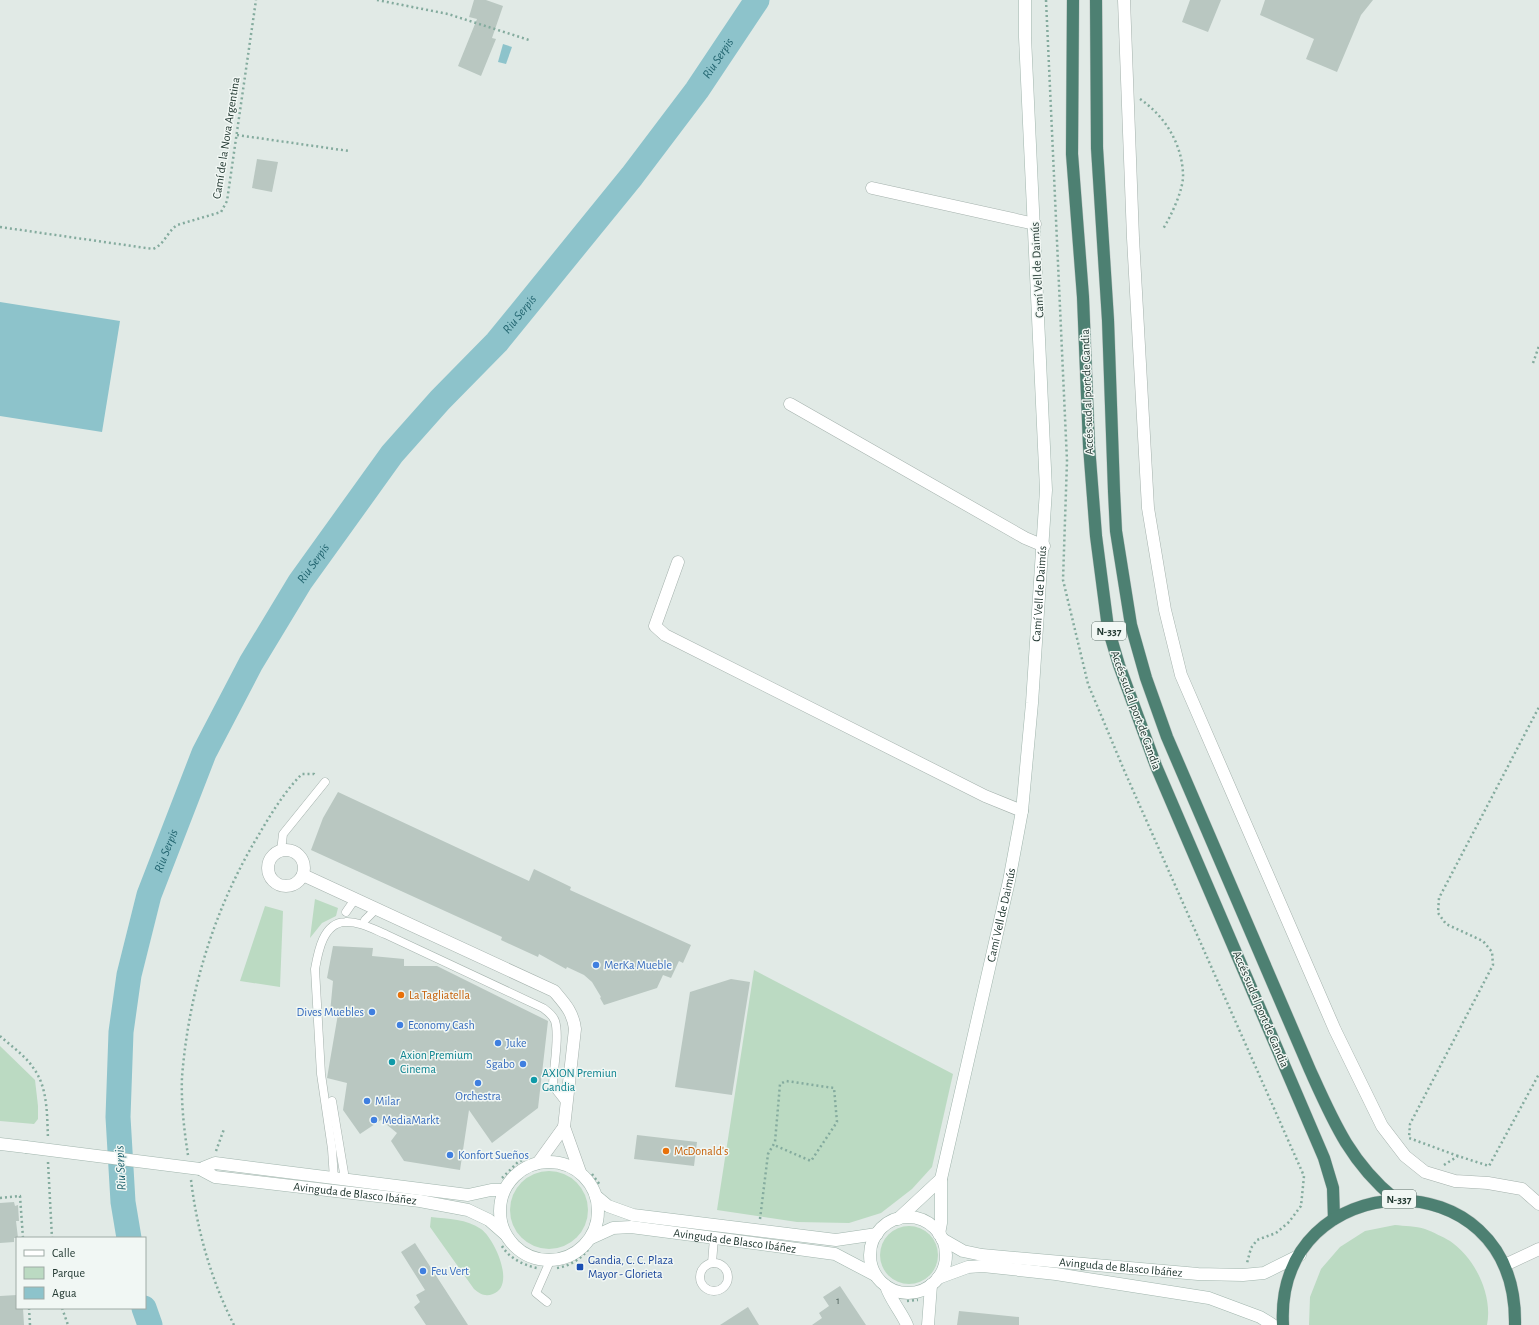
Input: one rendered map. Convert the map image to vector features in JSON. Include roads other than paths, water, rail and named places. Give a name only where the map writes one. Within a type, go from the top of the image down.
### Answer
[{"type":"highway","name":"Accés sud al port de Gandia","points":[[1073,0],[1072,154],[1084,297],[1089,446],[1096,536],[1108,628],[1130,699],[1156,766],[1324,1158],[1333,1188],[1334,1219]]},
{"type":"highway","name":"Accés sud al port de Gandia","points":[[1096,0],[1097,148],[1108,320],[1109,384],[1115,507],[1124,589],[1132,632],[1146,678],[1167,737],[1205,829],[1330,1114],[1355,1158],[1380,1187],[1395,1199]]},
{"type":"highway","name":"N-337","points":[[1283,1325],[1285,1292],[1291,1273],[1300,1255],[1315,1235],[1334,1219],[1353,1209],[1373,1202],[1395,1199],[1422,1201],[1448,1210],[1471,1223],[1490,1242],[1505,1265],[1512,1284],[1516,1325]]},
{"type":"main road","name":"Camí Vell de Daimús","points":[[940,1236],[941,1179],[1009,881],[1022,811],[1044,546],[1046,490],[1035,224],[1025,37],[1025,0]]},
{"type":"main road","points":[[1124,0],[1127,90],[1148,508],[1165,610],[1182,675],[1206,736],[1335,1030],[1382,1126],[1405,1156],[1425,1172],[1455,1181],[1488,1183],[1522,1189],[1539,1204]]},
{"type":"main road","points":[[872,188],[1035,224]]},
{"type":"main road","points":[[790,404],[1025,538],[1044,546]]},
{"type":"main road","points":[[678,562],[655,626],[665,635],[985,796],[1022,811]]},
{"type":"main road","points":[[287,850],[298,854],[304,864],[303,875],[297,882],[288,886],[282,885],[272,879],[268,868],[269,863],[272,857],[281,851],[287,850]]},
{"type":"main road","points":[[303,875],[554,991],[571,1010],[575,1029],[564,1128],[578,1167],[599,1192],[599,1210],[597,1224],[591,1238],[580,1250],[566,1258],[550,1261],[529,1257],[520,1252],[505,1234],[499,1212],[502,1185],[524,1168],[542,1159],[564,1128]]},
{"type":"main road","name":"Avinguda de Blasco Ibáñez","points":[[0,1144],[200,1169],[215,1177],[420,1201],[468,1210],[489,1220],[505,1234]]},
{"type":"main road","points":[[542,1159],[578,1167]]},
{"type":"main road","name":"Avinguda de Blasco Ibáñez","points":[[200,1169],[215,1163],[468,1195],[491,1190],[502,1185]]},
{"type":"main road","points":[[898,1219],[941,1179]]},
{"type":"main road","name":"Avinguda de Blasco Ibáñez","points":[[599,1192],[608,1206],[633,1215],[836,1240],[877,1234]]},
{"type":"main road","points":[[928,1325],[935,1281],[943,1268],[946,1258],[940,1236],[930,1224],[920,1219],[909,1217],[890,1222],[877,1234],[872,1244],[870,1254],[871,1265],[875,1275],[886,1286],[897,1292],[908,1293],[920,1291],[935,1281]]},
{"type":"main road","name":"Avinguda de Blasco Ibáñez","points":[[591,1238],[613,1228],[631,1227],[835,1254],[875,1275]]},
{"type":"main road","name":"Avinguda de Blasco Ibáñez","points":[[940,1236],[963,1251],[982,1255],[1198,1274],[1243,1275],[1264,1273],[1300,1255]]},
{"type":"main road","points":[[1505,1265],[1539,1250]]},
{"type":"main road","name":"Avinguda de Blasco Ibáñez","points":[[935,1281],[968,1267],[983,1266],[1056,1274],[1209,1298],[1260,1317],[1273,1325]]},
{"type":"main road","points":[[886,1286],[890,1297],[903,1316],[907,1325]]},
{"type":"lane","points":[[281,851],[283,834],[325,782]]},
{"type":"lane","points":[[346,912],[355,899]]},
{"type":"lane","points":[[365,920],[376,909]]},
{"type":"lane","points":[[339,1179],[332,1149],[321,1074],[315,969],[318,952],[324,936],[332,928],[344,922],[358,924],[385,934],[550,1013],[555,1019],[557,1031],[553,1086],[566,1104]]},
{"type":"lane","points":[[332,1101],[344,1173],[339,1179]]},
{"type":"lane","points":[[712,1262],[714,1238]]},
{"type":"lane","points":[[547,1302],[536,1293],[550,1261]]},
{"type":"water","points":[[503,44],[512,47],[506,64],[498,62]]},
{"type":"water","points":[[0,302],[120,321],[102,432],[0,416]]},
{"type":"waterway","name":"Riu Serpis","points":[[129,1237],[123,1202],[118,1117],[121,1032],[129,975],[149,895],[204,753],[251,663],[300,582],[392,454],[440,400],[497,342],[632,176],[697,90],[757,0]]},
{"type":"waterway","name":"Riu Serpis","points":[[144,1309],[150,1325]]},
{"type":"place","name":"MerKa Mueble","points":[[596,965]]},
{"type":"place","name":"La Tagliatella","points":[[401,995]]},
{"type":"place","name":"Dives Muebles","points":[[372,1012]]},
{"type":"place","name":"Economy Cash","points":[[400,1025]]},
{"type":"place","name":"Juke","points":[[498,1043]]},
{"type":"place","name":"Axion Premium Cinema","points":[[392,1062]]},
{"type":"place","name":"Sgabo","points":[[523,1064]]},
{"type":"place","name":"AXION Premiun Gandia","points":[[534,1080]]},
{"type":"place","name":"Orchestra","points":[[478,1083]]},
{"type":"place","name":"Milar","points":[[367,1101]]},
{"type":"place","name":"MediaMarkt","points":[[374,1120]]},
{"type":"place","name":"McDonald's","points":[[666,1151]]},
{"type":"place","name":"Konfort Sueños","points":[[450,1155]]},
{"type":"place","name":"Gandia, C. C. Plaza Mayor - Glorieta","points":[[580,1267]]},
{"type":"place","name":"Feu Vert","points":[[423,1271]]}]
